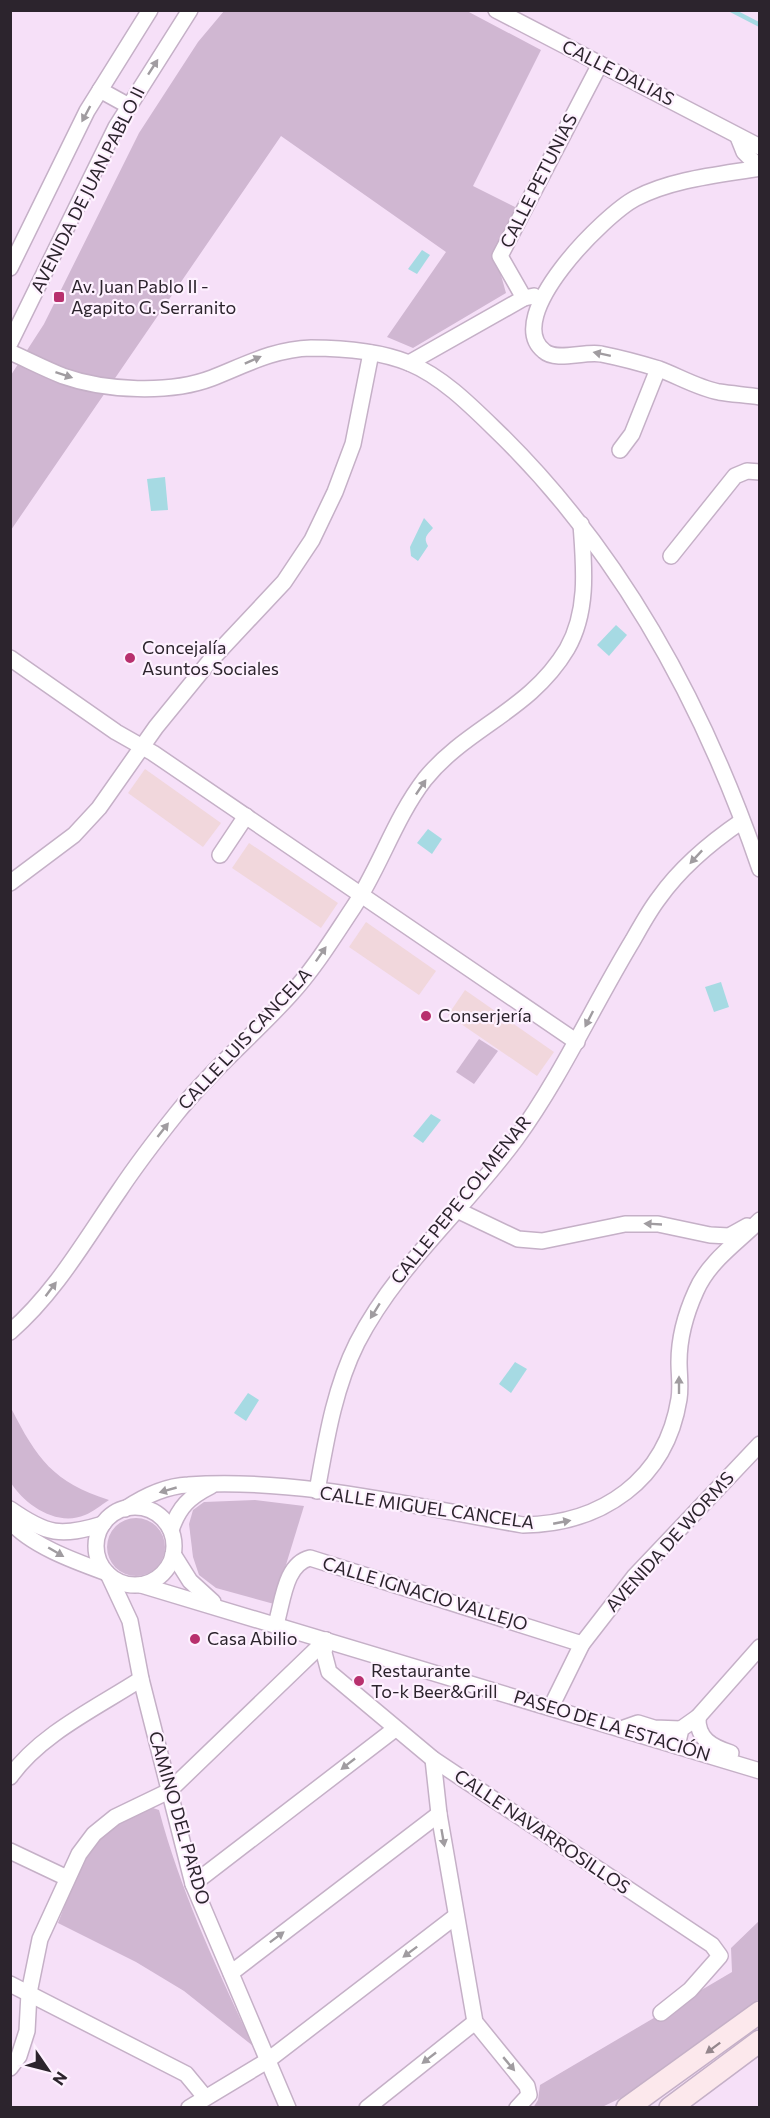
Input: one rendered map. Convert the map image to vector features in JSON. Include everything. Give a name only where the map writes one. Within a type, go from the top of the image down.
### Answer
[{"type":"main road","points":[[627,2108],[759,2012]]},
{"type":"main road","points":[[673,2106],[759,2041]]},
{"type":"street","name":"AVENIDA DE JUAN PABLO II","points":[[10,268],[100,90],[150,10]]},
{"type":"street","name":"AVENIDA DE JUAN PABLO II","points":[[10,343],[129,106],[190,10]]},
{"type":"street","name":"CALLE DALIAS","points":[[496,10],[759,147]]},
{"type":"street","name":"CALLE PETUNIAS","points":[[524,298],[500,256],[600,64]]},
{"type":"street","points":[[100,90],[129,106]]},
{"type":"street","points":[[738,137],[744,152],[759,168]]},
{"type":"street","points":[[737,172],[744,152]]},
{"type":"street","points":[[759,168],[672,184],[617,209],[600,224],[542,293],[533,321],[534,337],[542,351],[552,356],[588,351],[658,369],[717,391],[759,397]]},
{"type":"street","points":[[409,363],[524,298],[542,293]]},
{"type":"street","points":[[435,378],[434,357],[439,346]]},
{"type":"street","points":[[10,352],[64,376],[119,387],[162,389],[210,379],[263,355],[308,348],[371,353],[409,363],[435,378],[480,415],[523,457],[581,524],[608,560],[668,656],[707,736],[759,869]]},
{"type":"street","points":[[10,883],[80,828],[99,808],[142,746],[209,662],[284,582],[312,540],[335,492],[353,444],[371,353]]},
{"type":"street","points":[[620,450],[632,434],[658,369]]},
{"type":"street","points":[[671,556],[735,477],[747,471],[759,472]]},
{"type":"street","name":"CALLE LUIS CANCELA","points":[[10,1332],[34,1312],[82,1247],[118,1191],[184,1104],[292,993],[362,895],[405,812],[425,780],[447,756],[524,700],[555,666],[576,628],[581,608],[584,572],[581,524]]},
{"type":"street","points":[[584,572],[593,562],[608,560]]},
{"type":"street","points":[[10,658],[116,732],[142,746],[577,1042]]},
{"type":"street","points":[[219,855],[246,816]]},
{"type":"street","name":"CALLE PEPE COLMENAR","points":[[317,1491],[329,1424],[356,1346],[392,1285],[516,1139],[577,1042],[606,984],[659,898],[710,842],[742,821]]},
{"type":"street","points":[[457,1210],[518,1239],[542,1241],[625,1224],[658,1224],[696,1230],[711,1235],[716,1259]]},
{"type":"street","name":"CALLE MIGUEL CANCELA","points":[[711,1235],[729,1236],[759,1220]]},
{"type":"street","name":"CALLE MIGUEL CANCELA","points":[[125,1509],[144,1497],[186,1485],[255,1485],[317,1491],[523,1525],[549,1525],[575,1520],[616,1500],[650,1468],[667,1440],[679,1396],[680,1350],[687,1313],[697,1289],[716,1259],[731,1249],[759,1220]]},
{"type":"street","name":"AVENIDA DE WORMS","points":[[551,1707],[582,1644],[634,1577],[759,1444]]},
{"type":"street","name":"CALLE MIGUEL CANCELA","points":[[171,1530],[178,1512],[190,1497],[214,1485]]},
{"type":"street","points":[[10,1509],[49,1532],[73,1533],[103,1524],[125,1509],[136,1507],[157,1514],[171,1530],[173,1554],[165,1571],[150,1582],[140,1585],[118,1581],[108,1574],[62,1556],[17,1528],[10,1521]]},
{"type":"street","points":[[103,1524],[96,1548],[98,1558],[108,1574]]},
{"type":"street","name":"PASEO DE LA ESTACIÓN","points":[[173,1554],[189,1581],[223,1609]]},
{"type":"street","name":"CALLE IGNACIO VALLEJO","points":[[276,1624],[292,1569],[299,1561],[310,1558],[582,1644]]},
{"type":"street","name":"CAMINO DEL PARDO","points":[[108,1574],[130,1621],[141,1679],[168,1791],[194,1884],[288,2108]]},
{"type":"street","name":"CAMINO DEL PARDO","points":[[130,1621],[140,1585]]},
{"type":"street","name":"PASEO DE LA ESTACIÓN","points":[[140,1585],[759,1769]]},
{"type":"street","points":[[10,2068],[19,2056],[27,2031],[29,1993],[40,1939],[67,1878],[94,1834],[115,1817],[168,1791],[326,1640]]},
{"type":"street","name":"CALLE NAVARROSILLOS","points":[[326,1640],[324,1653],[329,1672],[395,1729],[433,1759],[712,1945],[720,1956],[690,1990],[662,2013]]},
{"type":"street","points":[[677,1746],[759,1647]]},
{"type":"street","points":[[10,1778],[27,1759],[55,1735],[141,1679]]},
{"type":"street","points":[[621,1729],[638,1723],[654,1728],[681,1729],[698,1722]]},
{"type":"street","points":[[698,1722],[703,1738],[714,1748],[751,1759],[759,1769]]},
{"type":"street","points":[[194,1884],[395,1729]]},
{"type":"street","points":[[677,1746],[681,1729]]},
{"type":"street","points":[[433,1759],[439,1814],[475,2022],[527,2086],[529,2094],[517,2108]]},
{"type":"street","points":[[231,1973],[439,1814]]},
{"type":"street","points":[[10,1851],[67,1878]]},
{"type":"street","points":[[189,2108],[267,2061],[456,1916]]},
{"type":"street","points":[[10,1984],[186,2074],[205,2097]]},
{"type":"street","points":[[367,2108],[475,2022]]},
{"type":"shaded area","points":[[224,11],[467,11],[541,50],[473,186],[517,208],[494,250],[506,293],[413,348],[387,337],[446,252],[281,136],[11,530],[11,375],[44,324],[139,133],[198,42]]},
{"type":"shaded area","points":[[422,250],[430,255],[417,274],[408,269]]},
{"type":"shaded area","points":[[165,477],[168,510],[151,511],[147,479]]},
{"type":"shaded area","points":[[424,518],[433,528],[427,534],[428,546],[418,561],[411,556],[410,547]]},
{"type":"shaded area","points":[[616,625],[627,635],[609,656],[597,645]]},
{"type":"shaded area","points":[[145,769],[221,823],[203,847],[128,793]]},
{"type":"shaded area","points":[[428,829],[442,839],[432,854],[417,843]]},
{"type":"shaded area","points":[[249,843],[338,903],[321,928],[232,868]]},
{"type":"shaded area","points":[[366,922],[436,971],[419,995],[349,947]]},
{"type":"shaded area","points":[[721,982],[729,1007],[714,1012],[705,987]]},
{"type":"shaded area","points":[[465,990],[554,1052],[537,1076],[448,1015]]},
{"type":"shaded area","points":[[479,1039],[498,1051],[474,1084],[456,1072]]},
{"type":"shaded area","points":[[431,1114],[441,1120],[423,1143],[413,1136]]},
{"type":"shaded area","points":[[515,1362],[527,1369],[511,1393],[499,1384]]},
{"type":"shaded area","points":[[248,1393],[259,1400],[246,1421],[234,1413]]},
{"type":"shaded area","points":[[11,1408],[29,1441],[49,1466],[74,1485],[109,1500],[85,1515],[64,1518],[43,1512],[25,1499],[11,1483]]},
{"type":"shaded area","points":[[255,1500],[304,1506],[274,1604],[216,1588],[199,1575],[193,1557],[189,1524],[193,1510],[204,1502]]},
{"type":"shaded area","points":[[130,1518],[142,1518],[157,1526],[165,1541],[165,1553],[157,1568],[142,1576],[130,1576],[115,1568],[107,1553],[107,1541],[115,1526]]},
{"type":"shaded area","points":[[153,1808],[159,1810],[189,1901],[253,2046],[184,1991],[136,1962],[58,1923],[86,1856],[103,1833],[123,1820]]},
{"type":"shaded area","points":[[759,1921],[759,1999],[642,2088],[602,2107],[533,2108],[538,2100],[540,2085],[732,1972],[731,1948]]},
{"type":"waterway","points":[[731,10],[760,25]]},
{"type":"place","name":"Av. Juan Pablo II - Agapito G. Serranito","points":[[59,297]]},
{"type":"place","name":"Concejalía Asuntos Sociales","points":[[130,658]]},
{"type":"place","name":"Conserjería","points":[[426,1016]]},
{"type":"place","name":"Casa Abilio","points":[[195,1639]]},
{"type":"place","name":"Restaurante To-k Beer&Grill","points":[[359,1681]]}]
